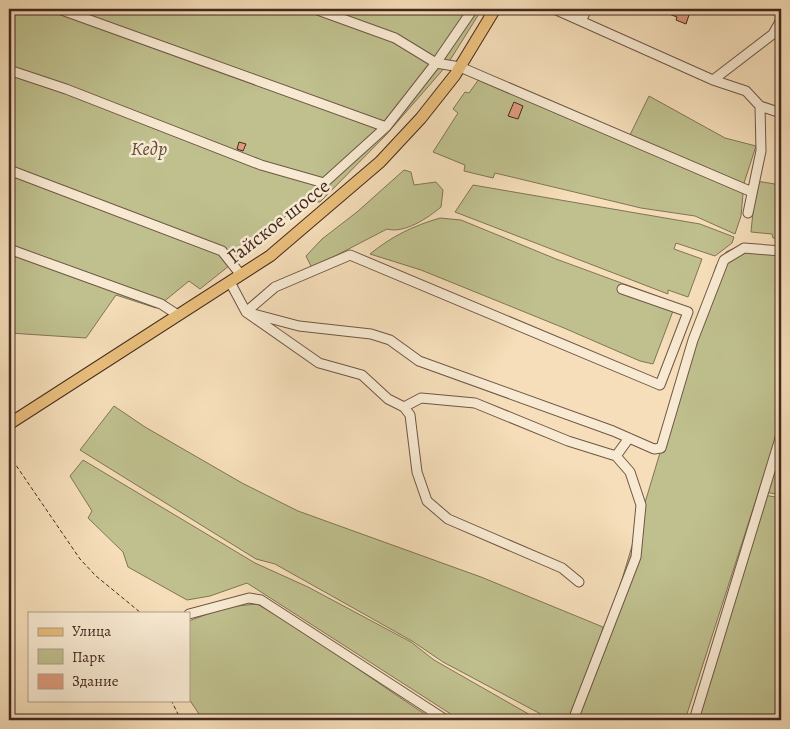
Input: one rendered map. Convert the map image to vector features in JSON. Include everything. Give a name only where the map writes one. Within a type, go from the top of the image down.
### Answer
[{"type":"main road","name":"Гайское шоссе","points":[[9,424],[270,256],[380,162],[421,118],[460,68],[495,9]]},
{"type":"street","points":[[59,9],[386,127]]},
{"type":"street","points":[[315,9],[395,38],[436,63],[460,68],[752,192]]},
{"type":"street","points":[[9,70],[66,89],[261,165],[324,183],[386,127],[436,63],[473,9]]},
{"type":"street","points":[[554,9],[713,80],[746,92],[760,106],[781,113]]},
{"type":"street","points":[[581,21],[587,9]]},
{"type":"street","points":[[713,80],[773,34],[781,20]]},
{"type":"street","points":[[748,213],[761,151],[760,106]]},
{"type":"street","points":[[9,170],[222,251],[241,275]]},
{"type":"street","points":[[246,312],[299,326],[371,334],[390,340],[418,361],[629,438],[654,449],[661,448],[693,340],[724,260],[744,248],[781,251]]},
{"type":"street","points":[[9,249],[161,304],[178,315]]},
{"type":"street","points":[[246,312],[275,287],[350,255],[660,385],[688,312],[622,289]]},
{"type":"street","points":[[230,282],[246,312],[319,363],[362,376],[388,399],[404,407],[410,415],[417,472],[427,501],[448,519],[562,568],[579,582]]},
{"type":"street","points":[[404,407],[421,398],[475,403],[568,442],[616,456],[630,472],[641,504],[636,558],[573,720]]},
{"type":"street","points":[[694,720],[781,435]]},
{"type":"street","points":[[616,456],[629,438]]},
{"type":"street","points":[[190,614],[249,598],[261,600],[446,720]]},
{"type":"path","points":[[9,455],[80,559],[96,576],[140,612]]},
{"type":"path","points":[[171,702],[181,720]]},
{"type":"green space","name":"Кедр","points":[[9,9],[482,9],[447,65],[386,135],[320,202],[299,202],[269,234],[200,289],[189,281],[156,308],[116,295],[86,338],[9,333]]},
{"type":"green space","points":[[479,79],[628,139],[649,96],[725,138],[756,146],[744,183],[741,216],[735,234],[695,216],[641,208],[495,173],[493,178],[464,171],[465,165],[433,152],[458,113],[453,109],[465,92],[469,93]]},
{"type":"green space","points":[[404,170],[411,172],[414,185],[436,182],[443,190],[441,207],[415,224],[401,229],[387,229],[312,268],[306,256],[322,239],[357,212]]},
{"type":"green space","points":[[756,181],[781,185],[781,239],[773,238],[772,234],[751,232]]},
{"type":"green space","points":[[473,185],[700,224],[734,237],[732,243],[715,256],[676,243],[674,249],[702,259],[688,297],[668,290],[668,294],[455,212]]},
{"type":"green space","points":[[440,218],[461,220],[556,259],[676,303],[653,364],[640,361],[421,270],[370,254],[403,232]]},
{"type":"green space","points":[[741,245],[781,248],[781,422],[685,720],[577,720],[593,676],[716,266],[726,252]]},
{"type":"green space","points":[[114,406],[145,427],[242,483],[298,511],[481,577],[603,627],[597,652],[568,719],[552,720],[443,662],[412,641],[275,564],[256,559],[80,450]]},
{"type":"green space","points":[[781,440],[781,495],[765,492]]},
{"type":"green space","points":[[83,460],[255,563],[308,587],[411,642],[434,660],[539,720],[460,720],[247,583],[210,596],[187,600],[128,567],[123,552],[88,518],[92,511],[70,476]]},
{"type":"green space","points":[[764,495],[781,498],[781,712],[778,720],[691,720]]},
{"type":"green space","points":[[257,604],[280,617],[434,720],[203,720],[190,700],[190,621],[226,607]]},
{"type":"building","points":[[656,9],[691,9],[686,24],[676,20],[677,17]]},
{"type":"building","points":[[514,102],[523,106],[518,119],[508,116]]},
{"type":"building","points":[[239,142],[246,144],[243,151],[237,149]]}]
